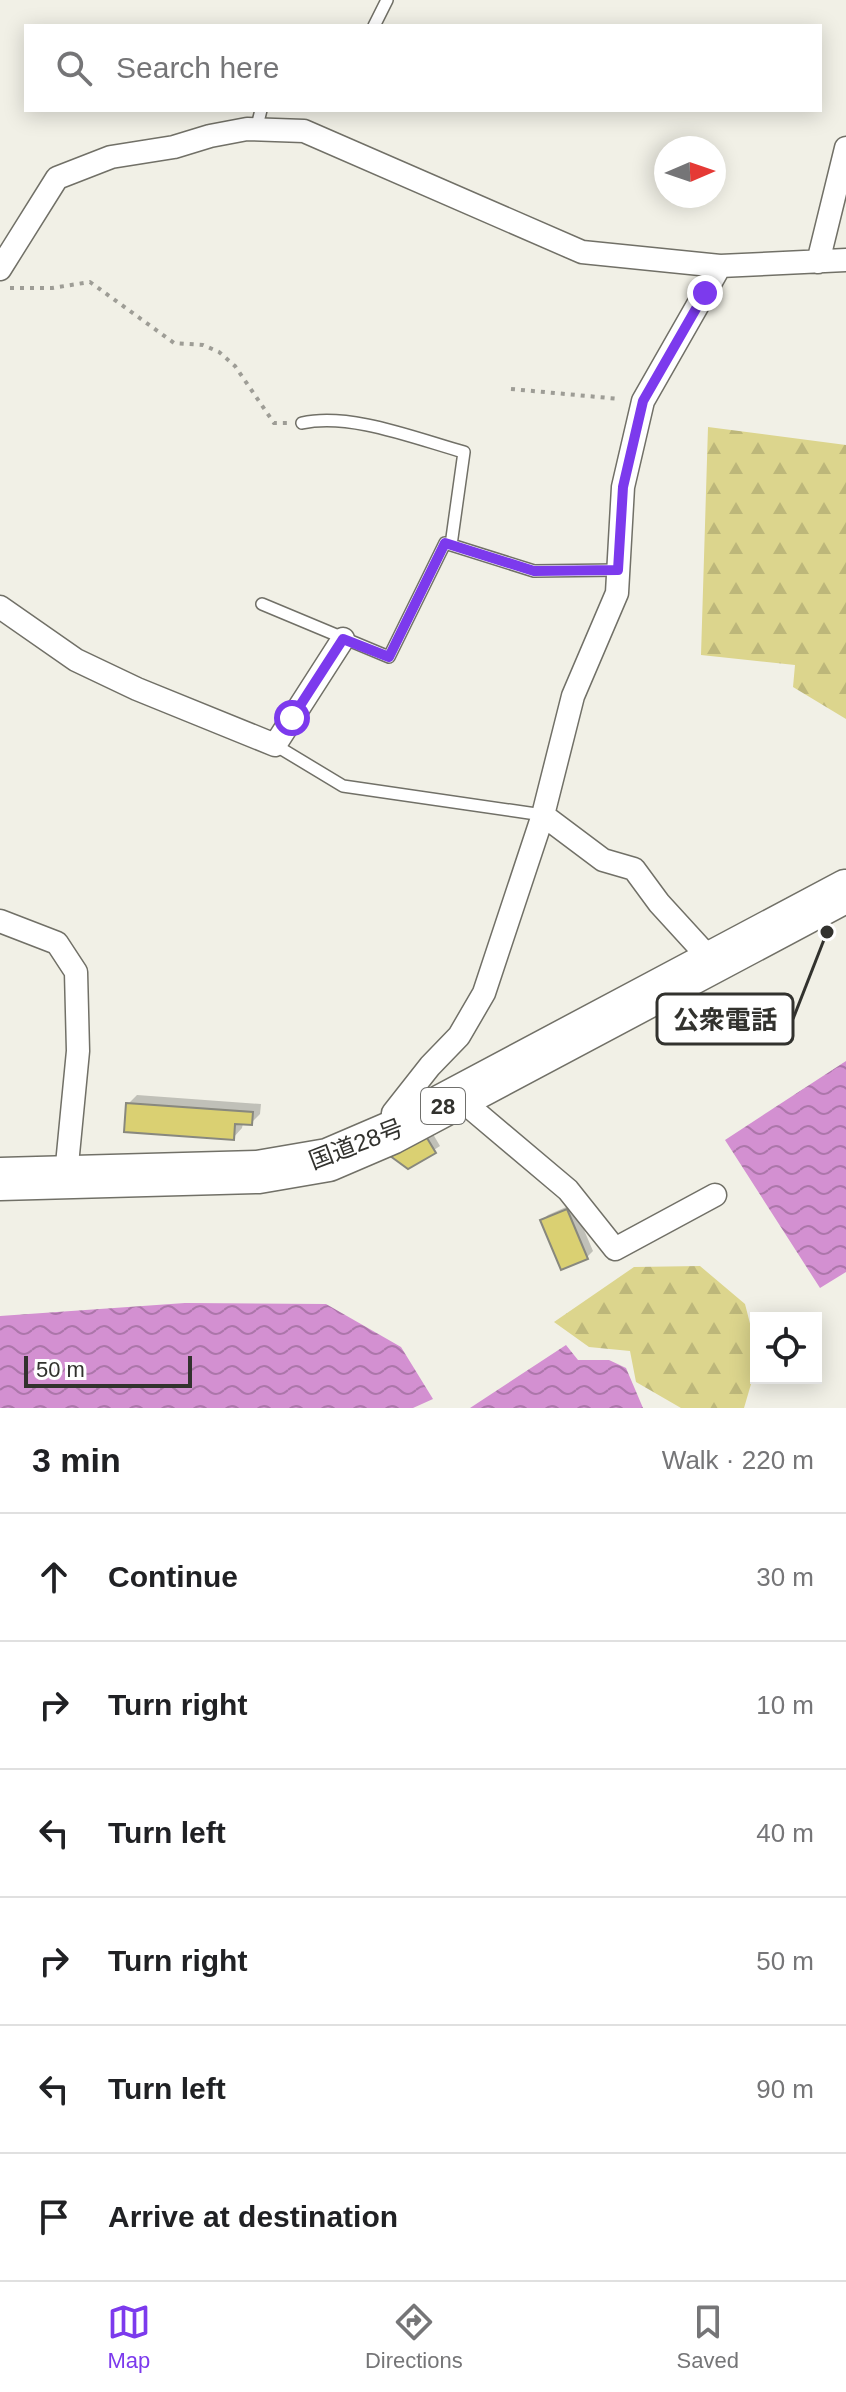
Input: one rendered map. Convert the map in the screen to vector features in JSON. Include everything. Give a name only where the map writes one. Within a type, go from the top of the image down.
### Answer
[{"type":"highway","name":"国道28号","points":[[0,1179],[258,1172],[328,1160],[391,1133],[459,1098],[846,891]]},
{"type":"street","points":[[0,269],[57,178],[111,157],[174,147],[259,120],[304,131],[582,252],[720,266],[846,260]]},
{"type":"street","points":[[818,262],[846,148]]},
{"type":"street","points":[[391,1133],[393,1113],[430,1066],[459,1036],[484,993],[543,815],[573,696],[617,593],[623,487],[643,401],[720,266]]},
{"type":"street","points":[[0,607],[76,660],[137,689],[275,745],[343,639]]},
{"type":"street","points":[[543,815],[603,860],[634,869],[659,903],[712,961]]},
{"type":"street","points":[[0,921],[57,943],[76,972],[78,1051],[66,1175]]},
{"type":"street","points":[[459,1098],[568,1190],[615,1249],[715,1195]]},
{"type":"lane","points":[[375,24],[387,0]]},
{"type":"lane","points":[[302,423],[315,420],[350,423],[464,452],[451,545]]},
{"type":"lane","points":[[262,604],[389,657],[445,543],[534,571],[618,570]]},
{"type":"lane","points":[[275,745],[343,786],[543,815]]},
{"type":"path","points":[[0,288],[52,288],[90,282],[174,343],[203,345],[219,352],[235,366],[274,423],[302,423]]},
{"type":"path","points":[[511,389],[643,401]]},
{"type":"green space","points":[[708,427],[846,445],[846,719],[793,687],[795,665],[701,655]]},
{"type":"green space","points":[[700,1266],[745,1304],[750,1324],[751,1384],[744,1408],[681,1408],[636,1382],[630,1351],[589,1347],[554,1322],[634,1267]]},
{"type":"water","points":[[846,1061],[846,1272],[820,1288],[725,1140]]},
{"type":"water","points":[[185,1303],[326,1304],[401,1347],[433,1399],[413,1408],[0,1408],[0,1316]]},
{"type":"water","points":[[566,1345],[578,1360],[609,1360],[626,1368],[643,1408],[470,1408]]},
{"type":"building","points":[[126,1103],[253,1112],[252,1125],[235,1124],[234,1140],[124,1132]]},
{"type":"building","points":[[424,1133],[436,1153],[408,1169],[386,1153]]},
{"type":"building","points":[[567,1209],[588,1259],[561,1270],[540,1220]]},
{"type":"place","name":"公衆電話","points":[[827,932]]},
{"type":"route","points":[[292,718],[343,639],[389,657],[445,543],[534,571],[618,570],[623,487],[643,401],[705,293]]}]
